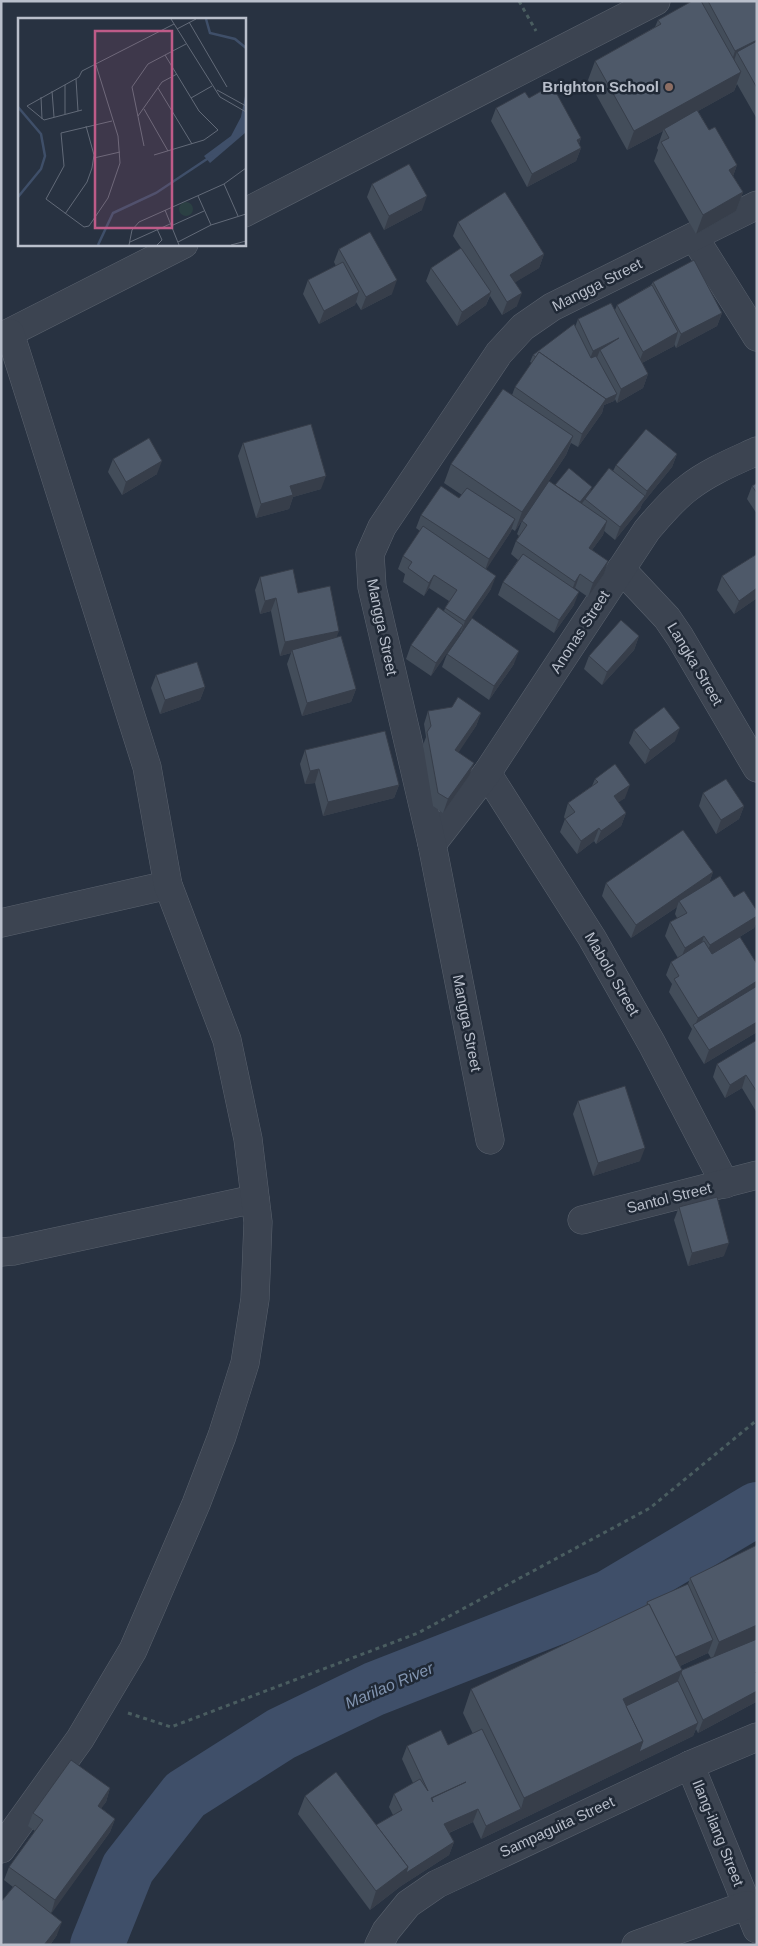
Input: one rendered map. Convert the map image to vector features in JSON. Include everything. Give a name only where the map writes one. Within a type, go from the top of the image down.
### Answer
[{"type":"street","points":[[245,212],[656,1]]},
{"type":"street","name":"Mangga Street","points":[[490,1140],[432,844],[372,587],[370,554],[382,527],[488,368],[522,327],[552,307],[757,205]]},
{"type":"street","points":[[694,237],[757,337]]},
{"type":"street","points":[[1,1849],[80,1739],[133,1650],[196,1504],[228,1418],[245,1363],[255,1299],[258,1222],[248,1139],[227,1040],[168,885],[147,767],[6,335],[182,245]]},
{"type":"street","name":"Anonas Street","points":[[432,844],[487,773],[647,530],[666,508],[688,488],[719,469],[757,451]]},
{"type":"street","name":"Langka Street","points":[[622,569],[667,618],[680,637],[757,768]]},
{"type":"street","name":"Mabolo Street","points":[[487,773],[596,946],[652,1044],[725,1184]]},
{"type":"street","points":[[1,923],[168,885]]},
{"type":"street","name":"Santol Street","points":[[582,1220],[725,1184],[757,1174]]},
{"type":"street","points":[[1,1252],[14,1251],[255,1199]]},
{"type":"street","name":"Sampaguita Street","points":[[379,1945],[386,1931],[408,1904],[437,1884],[690,1765],[757,1737]]},
{"type":"street","name":"Ilang-ilang Street","points":[[690,1765],[753,1919]]},
{"type":"street","points":[[636,1945],[753,1919]]},
{"type":"path","points":[[101,1704],[171,1727],[418,1633],[650,1508],[757,1420]]},
{"type":"building","points":[[692,1],[701,1],[741,72],[634,131],[595,61],[661,24],[658,20]]},
{"type":"building","points":[[708,1],[756,1],[757,40],[735,51]]},
{"type":"building","points":[[757,41],[757,88],[737,52]]},
{"type":"building","points":[[552,85],[581,138],[577,140],[581,148],[532,174],[496,108],[525,92],[529,98]]},
{"type":"building","points":[[697,110],[709,130],[715,127],[737,165],[729,170],[743,192],[703,215],[661,142],[669,138],[664,129]]},
{"type":"building","points":[[409,164],[427,196],[389,216],[372,184]]},
{"type":"building","points":[[505,192],[544,254],[510,275],[522,293],[507,302],[458,222]]},
{"type":"building","points":[[370,232],[397,280],[366,297],[339,249]]},
{"type":"building","points":[[461,248],[491,292],[462,312],[431,268]]},
{"type":"building","points":[[694,260],[722,313],[681,334],[653,282]]},
{"type":"building","points":[[343,262],[359,292],[324,311],[308,280]]},
{"type":"building","points":[[652,285],[678,332],[643,352],[617,305]]},
{"type":"building","points":[[611,303],[648,374],[621,389],[600,350],[619,338],[593,351],[578,319]]},
{"type":"building","points":[[574,324],[591,358],[596,356],[617,394],[606,399],[539,352],[536,357],[533,355]]},
{"type":"building","points":[[539,352],[606,399],[582,434],[515,387]]},
{"type":"building","points":[[503,389],[573,436],[522,512],[451,464]]},
{"type":"building","points":[[311,424],[326,476],[290,486],[293,495],[261,504],[243,443]]},
{"type":"building","points":[[646,429],[677,454],[647,491],[616,465]]},
{"type":"building","points":[[149,438],[162,461],[126,482],[113,459]]},
{"type":"building","points":[[569,468],[592,487],[580,502],[555,485]]},
{"type":"building","points":[[609,468],[645,496],[620,527],[585,499]]},
{"type":"building","points":[[549,481],[607,521],[589,548],[608,561],[593,583],[580,574],[575,582],[516,541],[527,525],[522,521]]},
{"type":"building","points":[[757,483],[757,493],[752,486]]},
{"type":"building","points":[[441,486],[459,498],[467,488],[515,519],[489,559],[421,515]]},
{"type":"building","points":[[423,526],[496,576],[465,621],[445,608],[457,590],[434,575],[429,583],[408,568],[412,562],[403,556]]},
{"type":"building","points":[[523,554],[579,592],[559,620],[503,582]]},
{"type":"building","points":[[757,554],[757,588],[739,601],[722,576]]},
{"type":"building","points":[[293,569],[298,593],[330,586],[339,631],[285,642],[276,598],[265,601],[260,577]]},
{"type":"building","points":[[438,607],[463,625],[436,663],[411,645]]},
{"type":"building","points":[[472,618],[519,651],[494,686],[447,654]]},
{"type":"building","points":[[621,620],[639,636],[607,672],[589,656]]},
{"type":"building","points":[[341,636],[356,689],[307,703],[292,650]]},
{"type":"building","points":[[197,662],[205,687],[165,700],[156,675]]},
{"type":"building","points":[[458,697],[481,713],[455,750],[474,763],[448,799],[438,793],[427,732],[431,726],[428,711],[452,707]]},
{"type":"building","points":[[664,707],[680,728],[650,750],[634,730]]},
{"type":"building","points":[[385,731],[399,785],[328,802],[319,769],[310,771],[305,750]]},
{"type":"building","points":[[615,764],[630,785],[614,796],[626,813],[601,831],[599,828],[581,841],[565,819],[575,812],[568,803],[598,782],[595,779]]},
{"type":"building","points":[[726,779],[744,806],[721,820],[703,793]]},
{"type":"building","points":[[683,830],[713,872],[636,925],[606,883]]},
{"type":"building","points":[[720,876],[734,897],[744,891],[757,911],[757,916],[710,945],[704,936],[685,948],[670,922],[687,913],[679,901]]},
{"type":"building","points":[[740,937],[757,964],[757,981],[698,1018],[674,979],[679,976],[671,962],[704,941],[712,954]]},
{"type":"building","points":[[757,986],[757,1022],[709,1050],[693,1025]]},
{"type":"building","points":[[757,1040],[757,1092],[746,1075],[730,1085],[717,1064]]},
{"type":"building","points":[[625,1086],[645,1148],[598,1163],[578,1101]]},
{"type":"building","points":[[717,1197],[729,1243],[692,1253],[679,1207]]},
{"type":"building","points":[[757,1545],[757,1625],[719,1642],[690,1578]]},
{"type":"building","points":[[688,1584],[713,1640],[675,1657],[647,1602]]},
{"type":"building","points":[[649,1604],[682,1670],[623,1699],[643,1741],[524,1798],[471,1689]]},
{"type":"building","points":[[757,1639],[757,1691],[703,1720],[681,1673],[682,1670]]},
{"type":"building","points":[[678,1681],[698,1723],[639,1752],[643,1741],[626,1706]]},
{"type":"building","points":[[482,1729],[521,1809],[486,1826],[478,1809],[444,1824],[454,1842],[406,1873],[408,1867],[376,1825],[402,1810],[394,1794],[420,1779],[428,1791],[407,1746],[441,1730],[448,1745]]},
{"type":"building","points":[[71,1760],[110,1788],[98,1806],[115,1819],[55,1900],[9,1867],[43,1820],[33,1813]]},
{"type":"building","points":[[336,1772],[408,1867],[376,1891],[305,1796]]},
{"type":"building","points":[[15,1885],[62,1922],[44,1945],[5,1945],[1,1942],[1,1902]]},
{"type":"waterway","name":"Marilao River","points":[[97,1945],[128,1868],[185,1795],[281,1734],[374,1689],[609,1597],[757,1509]]},
{"type":"place","name":"Brighton School","points":[[669,87]]}]
